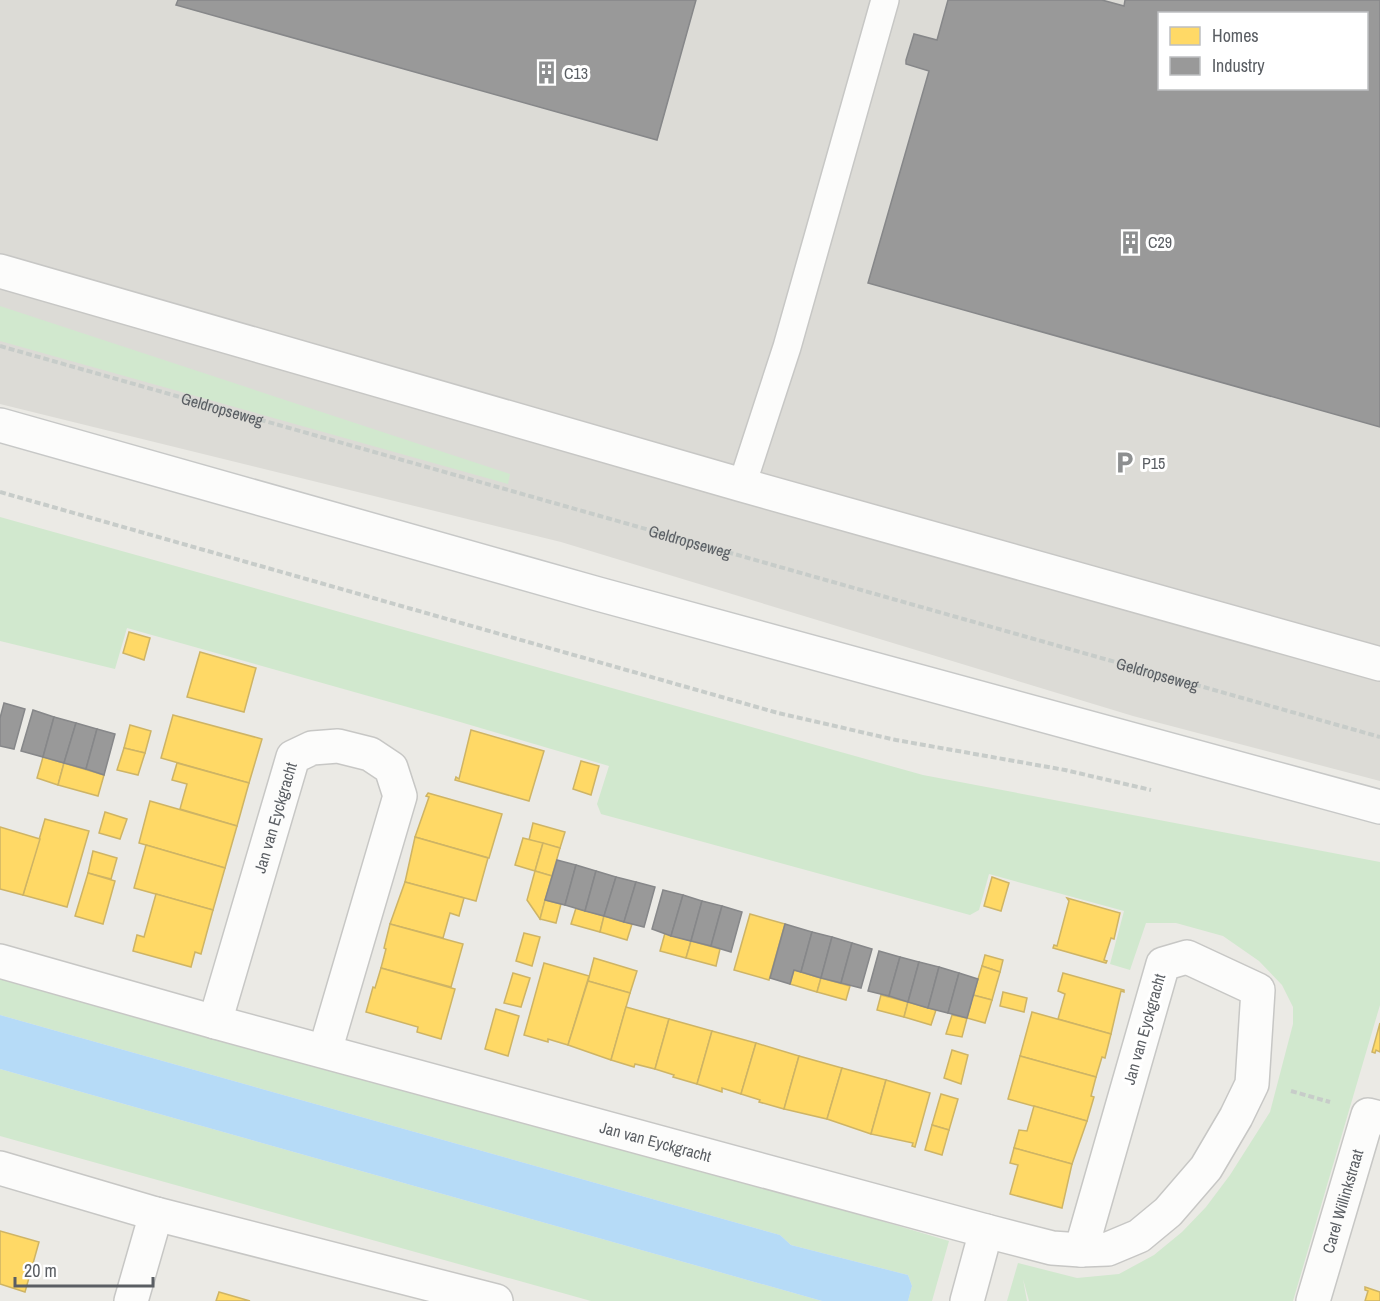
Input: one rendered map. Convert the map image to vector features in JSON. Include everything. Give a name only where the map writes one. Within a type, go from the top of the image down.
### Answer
[{"type":"street","points":[[0,271],[742,485],[1380,664]]},
{"type":"street","points":[[0,425],[587,591],[1380,807]]},
{"type":"street","name":"Jan van Eyckgracht","points":[[215,1022],[293,757],[312,748],[338,746],[370,754],[391,768],[399,796],[325,1052]]},
{"type":"street","name":"Jan van Eyckgracht","points":[[0,961],[215,1022],[986,1231],[1052,1248],[1081,1250],[1108,1249],[1139,1236],[1168,1212],[1206,1168],[1236,1117],[1252,1084],[1258,990],[1187,957],[1163,963],[1081,1250]]},
{"type":"street","name":"Carel Willinkstraat","points":[[1313,1301],[1374,1117]]},
{"type":"street","points":[[0,1168],[156,1214],[496,1301]]},
{"type":"street","points":[[131,1301],[156,1214]]},
{"type":"street","points":[[967,1301],[986,1231]]},
{"type":"lane","points":[[742,485],[787,347],[885,0]]},
{"type":"path","name":"Geldropseweg","points":[[0,346],[1380,737]]},
{"type":"path","points":[[0,492],[778,713],[897,740],[1065,770],[1153,791]]},
{"type":"path","points":[[1252,1084],[1311,1095],[1374,1117]]},
{"type":"shaded area","points":[[0,0],[1380,0],[1380,781],[1133,716],[561,542],[0,404]]},
{"type":"green space","points":[[0,306],[510,474],[508,484],[0,341]]},
{"type":"green space","points":[[0,517],[923,775],[1380,862],[1380,1005],[1293,1301],[1029,1301],[1023,1279],[1027,1301],[1007,1301],[1018,1263],[1077,1278],[1119,1274],[1154,1255],[1182,1232],[1206,1207],[1230,1175],[1270,1112],[1293,1024],[1293,1007],[1282,985],[1259,961],[1223,936],[1176,923],[1146,923],[1130,970],[1110,964],[1124,911],[989,874],[979,910],[970,915],[601,814],[597,804],[609,766],[127,628],[115,669],[0,641]]},
{"type":"green space","points":[[0,971],[744,1180],[949,1241],[932,1301],[908,1301],[912,1286],[908,1275],[791,1245],[780,1235],[0,1015]]},
{"type":"green space","points":[[0,1069],[822,1301],[591,1301],[0,1136]]},
{"type":"water","points":[[0,1015],[780,1235],[791,1245],[908,1275],[912,1286],[908,1301],[822,1301],[0,1069]]},
{"type":"building: Homes","points":[[129,632],[150,638],[144,660],[123,653]]},
{"type":"building: Homes","points":[[200,652],[256,668],[244,712],[187,697]]},
{"type":"building: Homes","points":[[173,715],[262,739],[249,783],[161,758]]},
{"type":"building: Homes","points":[[130,725],[151,731],[145,753],[124,748]]},
{"type":"building: Homes","points":[[471,730],[544,751],[529,801],[455,780],[456,777],[459,779]]},
{"type":"building: Homes","points":[[124,748],[145,753],[138,775],[117,770]]},
{"type":"building: Homes","points":[[43,757],[64,763],[58,785],[37,778]]},
{"type":"building: Homes","points":[[581,761],[599,766],[591,795],[573,789]]},
{"type":"building: Homes","points":[[64,763],[104,775],[98,796],[58,785]]},
{"type":"building: Homes","points":[[177,763],[249,783],[237,826],[180,809],[187,784],[172,780]]},
{"type":"building: Homes","points":[[428,793],[502,814],[489,858],[415,837],[429,797],[426,796]]},
{"type":"building: Homes","points":[[150,801],[237,826],[225,868],[139,843]]},
{"type":"building: Homes","points":[[105,812],[127,819],[120,839],[99,833]]},
{"type":"building: Homes","points":[[45,819],[89,831],[67,907],[23,895]]},
{"type":"building: Homes","points":[[533,823],[565,832],[560,848],[529,840]]},
{"type":"building: Homes","points":[[0,827],[40,839],[23,895],[0,889]]},
{"type":"building: Homes","points":[[415,837],[488,858],[476,901],[405,882]]},
{"type":"building: Homes","points":[[523,838],[543,843],[535,871],[515,865]]},
{"type":"building: Homes","points":[[543,843],[560,848],[552,876],[535,871]]},
{"type":"building: Homes","points":[[146,845],[225,868],[213,910],[134,888]]},
{"type":"building: Homes","points":[[93,851],[117,858],[111,879],[88,873]]},
{"type":"building: Homes","points":[[535,871],[552,876],[540,919],[527,900]]},
{"type":"building: Homes","points":[[88,873],[115,881],[103,924],[75,916]]},
{"type":"building: Homes","points":[[992,877],[1009,883],[1001,911],[984,906]]},
{"type":"building: Homes","points":[[405,882],[464,898],[459,916],[450,913],[443,938],[390,924]]},
{"type":"building: Homes","points":[[156,894],[213,910],[201,954],[195,952],[191,967],[133,951],[137,935],[144,937]]},
{"type":"building: Homes","points":[[1067,898],[1120,913],[1114,939],[1111,938],[1104,960],[1107,961],[1106,963],[1053,948],[1054,945],[1057,946],[1069,901]]},
{"type":"building: Homes","points":[[545,900],[561,904],[556,923],[540,919]]},
{"type":"building: Homes","points":[[576,908],[604,916],[600,932],[571,924]]},
{"type":"building: Homes","points":[[750,914],[785,924],[769,980],[734,970]]},
{"type":"building: Homes","points":[[604,916],[632,924],[627,940],[600,932]]},
{"type":"building: Homes","points":[[390,924],[463,944],[451,987],[381,968]]},
{"type":"building: Homes","points":[[524,933],[540,937],[532,966],[516,961]]},
{"type":"building: Homes","points":[[665,933],[691,941],[686,958],[660,951]]},
{"type":"building: Homes","points":[[691,941],[720,949],[716,966],[686,958]]},
{"type":"building: Homes","points":[[985,955],[1003,960],[1000,972],[982,966]]},
{"type":"building: Homes","points":[[594,958],[637,971],[630,993],[588,981]]},
{"type":"building: Homes","points":[[544,963],[589,976],[568,1045],[524,1035]]},
{"type":"building: Homes","points":[[982,966],[1000,972],[992,1000],[973,995]]},
{"type":"building: Homes","points":[[381,968],[455,989],[441,1039],[417,1032],[418,1027],[366,1012]]},
{"type":"building: Homes","points":[[794,970],[821,978],[817,992],[790,984]]},
{"type":"building: Homes","points":[[513,973],[530,978],[521,1007],[504,1003]]},
{"type":"building: Homes","points":[[1063,973],[1124,990],[1124,992],[1121,991],[1111,1034],[1058,1019],[1065,994],[1058,991]]},
{"type":"building: Homes","points":[[821,978],[850,986],[846,1000],[817,992]]},
{"type":"building: Homes","points":[[588,981],[630,993],[611,1060],[568,1045]]},
{"type":"building: Homes","points":[[1003,992],[1027,998],[1024,1012],[1000,1006]]},
{"type":"building: Homes","points":[[881,995],[908,1002],[904,1017],[877,1010]]},
{"type":"building: Homes","points":[[973,995],[992,1000],[985,1023],[967,1018]]},
{"type":"building: Homes","points":[[908,1002],[936,1010],[931,1025],[904,1017]]},
{"type":"building: Homes","points":[[626,1007],[669,1019],[655,1069],[635,1064],[634,1067],[611,1060]]},
{"type":"building: Homes","points":[[496,1009],[519,1016],[508,1056],[485,1049]]},
{"type":"building: Homes","points":[[1032,1012],[1111,1034],[1105,1058],[1102,1057],[1096,1077],[1020,1056]]},
{"type":"building: Homes","points":[[952,1015],[967,1018],[962,1037],[946,1034]]},
{"type":"building: Homes","points":[[669,1019],[712,1031],[697,1084],[655,1069]]},
{"type":"building: Homes","points":[[1380,1023],[1380,1052],[1376,1050],[1375,1053],[1372,1052]]},
{"type":"building: Homes","points":[[712,1031],[756,1043],[741,1094],[722,1088],[722,1092],[697,1084]]},
{"type":"building: Homes","points":[[756,1043],[799,1056],[784,1109],[741,1094]]},
{"type":"building: Homes","points":[[952,1050],[968,1055],[961,1084],[944,1078]]},
{"type":"building: Homes","points":[[799,1056],[842,1068],[827,1119],[784,1109]]},
{"type":"building: Homes","points":[[1020,1056],[1096,1077],[1091,1096],[1094,1097],[1087,1121],[1008,1099]]},
{"type":"building: Homes","points":[[842,1068],[886,1080],[871,1134],[827,1119]]},
{"type":"building: Homes","points":[[886,1080],[930,1093],[915,1147],[912,1146],[913,1143],[871,1134]]},
{"type":"building: Homes","points":[[941,1094],[958,1099],[949,1130],[932,1125]]},
{"type":"building: Homes","points":[[1034,1106],[1087,1121],[1072,1164],[1014,1148],[1019,1130],[1027,1131]]},
{"type":"building: Homes","points":[[932,1125],[949,1130],[942,1155],[925,1150]]},
{"type":"building: Homes","points":[[1014,1148],[1072,1164],[1062,1208],[1010,1194],[1018,1165],[1010,1163]]},
{"type":"building: Homes","points":[[0,1231],[39,1242],[25,1292],[0,1284]]},
{"type":"building: Homes","points":[[1365,1287],[1380,1292],[1380,1301],[1365,1301],[1368,1291]]},
{"type":"building: Homes","points":[[219,1292],[250,1301],[216,1301]]},
{"type":"building: Industry","name":"C13","points":[[178,0],[696,0],[657,140],[176,5]]},
{"type":"building: Industry","name":"C29","points":[[948,0],[1102,0],[1124,6],[1125,0],[1380,0],[1380,427],[868,283],[929,71],[906,64],[914,34],[937,40]]},
{"type":"building: Industry","points":[[4,703],[25,709],[14,749],[0,746],[0,718]]},
{"type":"building: Industry","points":[[33,710],[54,717],[43,757],[21,751]]},
{"type":"building: Industry","points":[[54,717],[76,723],[64,763],[43,757]]},
{"type":"building: Industry","points":[[76,723],[97,729],[86,769],[64,763]]},
{"type":"building: Industry","points":[[97,729],[115,734],[104,775],[86,769]]},
{"type":"building: Industry","points":[[557,860],[576,865],[565,905],[545,900]]},
{"type":"building: Industry","points":[[576,865],[596,871],[585,911],[565,905]]},
{"type":"building: Industry","points":[[596,871],[616,877],[604,916],[585,911]]},
{"type":"building: Industry","points":[[616,877],[636,882],[624,922],[604,916]]},
{"type":"building: Industry","points":[[636,882],[655,887],[644,927],[624,922]]},
{"type":"building: Industry","points":[[663,890],[683,895],[671,936],[652,929]]},
{"type":"building: Industry","points":[[683,895],[702,901],[691,941],[671,936]]},
{"type":"building: Industry","points":[[702,901],[722,906],[711,946],[691,941]]},
{"type":"building: Industry","points":[[722,906],[742,912],[731,952],[711,946]]},
{"type":"building: Industry","points":[[785,924],[812,932],[801,972],[794,970],[790,984],[770,978]]},
{"type":"building: Industry","points":[[812,932],[832,937],[821,978],[801,972]]},
{"type":"building: Industry","points":[[832,937],[852,943],[841,983],[821,978]]},
{"type":"building: Industry","points":[[852,943],[872,949],[861,988],[841,983]]},
{"type":"building: Industry","points":[[879,951],[900,957],[889,996],[868,991]]},
{"type":"building: Industry","points":[[900,957],[919,962],[908,1002],[889,996]]},
{"type":"building: Industry","points":[[919,962],[939,967],[928,1008],[908,1002]]},
{"type":"building: Industry","points":[[939,967],[959,973],[948,1013],[928,1008]]},
{"type":"building: Industry","points":[[959,973],[978,979],[967,1018],[948,1013]]},
{"type":"place","name":"C13","points":[[546,73]]},
{"type":"place","name":"C29","points":[[1130,242]]},
{"type":"place","name":"P15","points":[[1124,463]]}]
